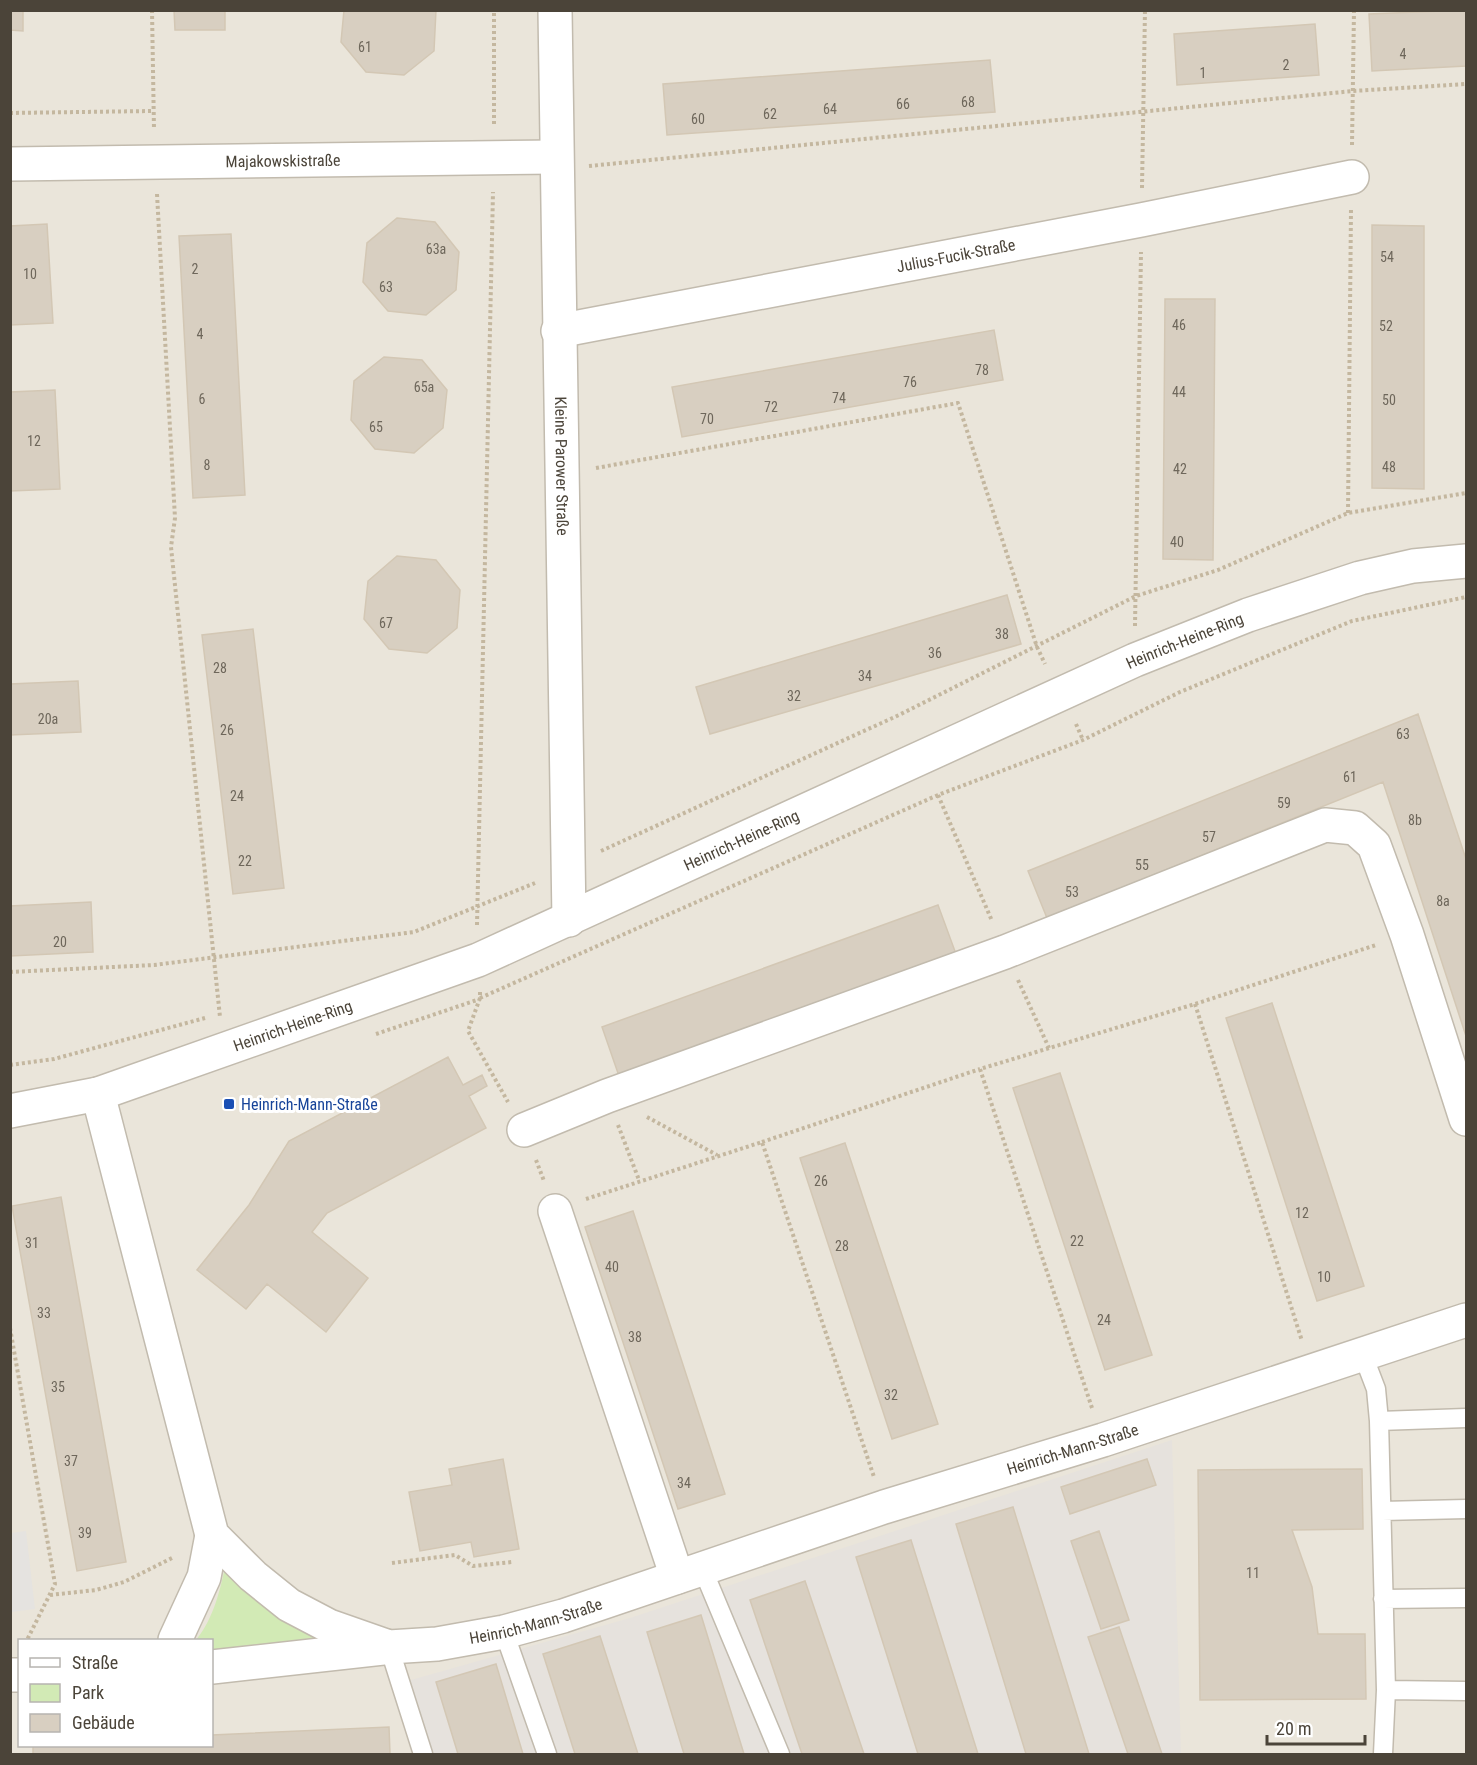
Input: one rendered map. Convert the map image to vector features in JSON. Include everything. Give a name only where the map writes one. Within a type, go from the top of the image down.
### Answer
[{"type":"street","name":"Kleine Parower Straße","points":[[555,10],[558,331],[569,920]]},
{"type":"street","name":"Majakowskistraße","points":[[10,164],[493,158],[556,163]]},
{"type":"street","name":"Julius-Fucik-Straße","points":[[558,331],[1141,220],[1352,177]]},
{"type":"street","name":"Heinrich-Heine-Ring","points":[[10,1112],[98,1094],[478,960],[1135,660],[1248,615],[1360,578],[1413,566],[1467,561]]},
{"type":"street","points":[[524,1130],[607,1096],[1005,952],[1325,825],[1355,828],[1374,845],[1407,935],[1467,1119]]},
{"type":"street","name":"Heinrich-Mann-Straße","points":[[98,1094],[213,1535],[204,1577],[176,1639]]},
{"type":"street","points":[[555,1210],[690,1574]]},
{"type":"street","name":"Heinrich-Mann-Straße","points":[[213,1667],[389,1647],[437,1644],[504,1632],[563,1616],[884,1507],[1103,1440],[1467,1320]]},
{"type":"street","name":"Heinrich-Mann-Straße","points":[[213,1535],[253,1576],[289,1605],[329,1626],[389,1647]]},
{"type":"lane","points":[[1363,1355],[1376,1389],[1379,1421],[1386,1690],[1383,1755]]},
{"type":"lane","points":[[1379,1421],[1467,1418]]},
{"type":"lane","points":[[1382,1511],[1467,1509]]},
{"type":"lane","points":[[690,1574],[780,1755]]},
{"type":"lane","points":[[1383,1599],[1467,1598]]},
{"type":"lane","points":[[504,1632],[547,1755]]},
{"type":"lane","points":[[389,1647],[423,1755]]},
{"type":"lane","points":[[1386,1690],[1467,1691]]},
{"type":"path","points":[[152,10],[155,163],[175,518],[171,547],[223,1050]]},
{"type":"path","points":[[494,10],[488,503],[476,907],[480,998],[938,795],[1083,740],[1180,692],[1352,621],[1467,597]]},
{"type":"path","points":[[1135,660],[1145,10]]},
{"type":"path","points":[[1348,513],[1354,10]]},
{"type":"path","points":[[556,163],[1144,112],[1353,91],[1467,84]]},
{"type":"path","points":[[10,113],[153,111]]},
{"type":"path","points":[[561,474],[958,403],[1036,647],[1083,740]]},
{"type":"path","points":[[10,972],[154,965],[414,932],[544,879],[899,716],[1136,596],[1218,570],[1348,513],[1467,494]]},
{"type":"path","points":[[555,1210],[639,1180],[762,1142],[980,1069],[1195,1004],[1407,935]]},
{"type":"path","points":[[1195,1004],[1314,1372]]},
{"type":"path","points":[[10,1065],[54,1059],[220,1014]]},
{"type":"path","points":[[980,1069],[1103,1440]]},
{"type":"path","points":[[607,1096],[717,1156]]},
{"type":"path","points":[[607,1096],[639,1180]]},
{"type":"path","points":[[762,1142],[884,1507]]},
{"type":"path","points":[[10,1328],[55,1584],[28,1639]]},
{"type":"path","points":[[50,1595],[96,1590],[124,1582],[213,1535]]},
{"type":"path","points":[[392,1563],[455,1554],[473,1566],[512,1562]]},
{"type":"shaded area","points":[[11,11],[1466,11],[1466,1754],[11,1754]]},
{"type":"shaded area","points":[[1172,1440],[1181,1754],[427,1754],[404,1682],[630,1618]]},
{"type":"shaded area","points":[[26,1531],[35,1609],[11,1612],[11,1533]]},
{"type":"green space","points":[[226,1563],[343,1643],[213,1653],[213,1639],[197,1639],[212,1613]]},
{"type":"building","points":[[10,10],[23,10],[23,31],[10,30]]},
{"type":"building","points":[[174,10],[225,10],[225,30],[175,30]]},
{"type":"building","points":[[344,10],[436,10],[434,51],[404,75],[366,72],[341,42]]},
{"type":"building","points":[[1466,10],[1466,66],[1372,71],[1369,14]]},
{"type":"building","points":[[1315,24],[1319,75],[1177,85],[1174,34]]},
{"type":"building","points":[[990,60],[995,112],[667,135],[663,84]]},
{"type":"building","points":[[397,218],[435,222],[459,252],[456,290],[426,315],[388,311],[363,282],[367,243]]},
{"type":"building","points":[[47,224],[53,323],[10,325],[10,226]]},
{"type":"building","points":[[1372,225],[1424,226],[1424,489],[1372,488]]},
{"type":"building","points":[[231,234],[245,495],[193,498],[179,236]]},
{"type":"building","points":[[1165,299],[1215,299],[1213,560],[1163,559]]},
{"type":"building","points":[[994,330],[1003,380],[682,437],[672,387]]},
{"type":"building","points":[[384,357],[422,360],[447,390],[443,428],[414,453],[375,449],[351,420],[354,381]]},
{"type":"building","points":[[55,390],[60,489],[10,491],[10,392]]},
{"type":"building","points":[[397,556],[436,560],[460,590],[457,628],[427,653],[389,649],[364,619],[368,581]]},
{"type":"building","points":[[1007,595],[1021,644],[710,734],[696,687]]},
{"type":"building","points":[[253,629],[284,888],[233,894],[202,635]]},
{"type":"building","points":[[78,681],[81,732],[10,735],[10,684]]},
{"type":"building","points":[[1418,714],[1466,859],[1466,1036],[1383,782],[1047,918],[1028,871]]},
{"type":"building","points":[[91,902],[93,952],[10,956],[10,906]]},
{"type":"building","points":[[938,905],[956,954],[619,1076],[602,1027]]},
{"type":"building","points":[[1272,1003],[1364,1286],[1317,1301],[1226,1018]]},
{"type":"building","points":[[448,1057],[463,1085],[482,1075],[487,1086],[469,1096],[486,1128],[327,1213],[312,1232],[368,1278],[326,1332],[267,1284],[246,1309],[197,1270],[249,1205],[289,1141]]},
{"type":"building","points":[[1060,1073],[1152,1355],[1105,1370],[1013,1088]]},
{"type":"building","points":[[845,1143],[938,1424],[892,1439],[800,1158]]},
{"type":"building","points":[[61,1197],[126,1562],[77,1571],[12,1206]]},
{"type":"building","points":[[633,1211],[725,1494],[678,1509],[585,1227]]},
{"type":"building","points":[[503,1459],[519,1549],[474,1557],[471,1542],[420,1551],[409,1492],[452,1485],[449,1469]]},
{"type":"building","points":[[1147,1459],[1156,1485],[1070,1514],[1061,1487]]},
{"type":"building","points":[[1362,1469],[1363,1529],[1292,1530],[1312,1587],[1318,1634],[1365,1634],[1366,1699],[1200,1700],[1198,1470]]},
{"type":"building","points":[[1013,1507],[1089,1754],[1026,1754],[956,1524]]},
{"type":"building","points":[[1099,1531],[1129,1620],[1101,1629],[1071,1541]]},
{"type":"building","points":[[911,1540],[978,1754],[918,1754],[856,1557]]},
{"type":"building","points":[[805,1581],[864,1754],[802,1754],[750,1600]]},
{"type":"building","points":[[701,1615],[744,1754],[684,1754],[647,1632]]},
{"type":"building","points":[[1119,1627],[1162,1754],[1128,1754],[1088,1637]]},
{"type":"building","points":[[600,1636],[638,1754],[575,1754],[543,1654]]},
{"type":"building","points":[[496,1664],[523,1754],[458,1754],[436,1682]]},
{"type":"building","points":[[389,1727],[390,1754],[33,1754],[33,1747],[213,1747],[213,1735]]},
{"type":"place","name":"Heinrich-Mann-Straße","points":[[229,1104]]}]
